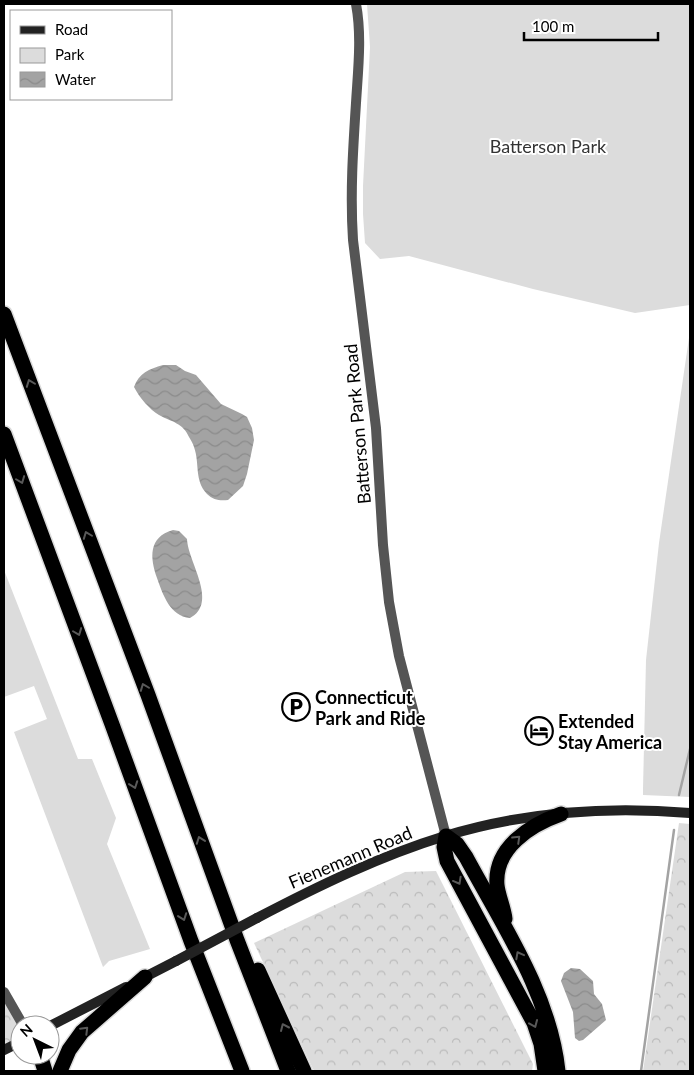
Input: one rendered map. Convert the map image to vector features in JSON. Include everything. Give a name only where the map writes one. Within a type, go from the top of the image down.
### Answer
[{"type":"highway","points":[[4,314],[148,695],[216,885],[288,1071]]},
{"type":"highway","points":[[4,434],[191,941],[242,1071]]},
{"type":"highway","points":[[507,933],[497,884],[501,860],[510,847],[524,833],[540,822],[561,814]]},
{"type":"highway","points":[[545,1071],[541,1044],[534,1022],[447,861],[444,847],[446,836],[460,847],[530,976],[553,1038],[558,1071]]},
{"type":"highway","points":[[216,885],[241,931],[304,1071]]},
{"type":"highway","points":[[60,1071],[69,1050],[82,1032],[145,977]]},
{"type":"highway","points":[[236,1056],[238,1071]]},
{"type":"main road","name":"Fienemann Road","points":[[60,1021],[313,890],[370,863],[446,836],[499,823],[561,814],[613,810],[690,813]]},
{"type":"street","name":"Batterson Park Road","points":[[356,4],[359,36],[352,164],[352,216],[376,428],[385,571],[399,656],[446,836]]},
{"type":"street","points":[[4,992],[17,1015]]},
{"type":"green space","name":"Batterson Park","points":[[367,4],[690,4],[690,305],[635,313],[533,289],[409,256],[380,259],[365,243],[363,214],[370,47]]},
{"type":"green space","points":[[690,331],[690,797],[643,795],[646,660],[659,543]]},
{"type":"green space","points":[[4,570],[78,759],[92,759],[116,818],[107,844],[150,949],[109,961],[103,967],[14,732],[47,719],[34,686],[4,697]]},
{"type":"green space","points":[[679,823],[690,824],[690,1071],[643,1071]]},
{"type":"green space","points":[[436,871],[533,1064],[532,1071],[314,1071],[254,943],[405,872]]},
{"type":"green space","points":[[4,995],[15,1015],[10,1015],[10,1046],[4,1049]]},
{"type":"water","points":[[163,365],[176,365],[196,375],[221,404],[247,417],[252,428],[254,440],[247,474],[243,486],[228,500],[217,500],[207,494],[200,483],[196,453],[187,432],[173,421],[152,410],[134,387],[145,372]]},
{"type":"water","points":[[173,530],[179,531],[187,539],[202,592],[202,603],[198,611],[190,618],[177,613],[168,604],[159,585],[153,563],[152,556],[155,543],[165,533]]},
{"type":"water","points":[[571,968],[580,969],[593,981],[594,994],[602,1004],[606,1020],[583,1040],[579,1041],[575,1038],[573,1012],[561,981],[564,973]]},
{"type":"waterway","points":[[679,795],[690,749]]},
{"type":"waterway","points":[[641,1071],[674,830]]},
{"type":"place","name":"Connecticut Park and Ride","points":[[296,707]]},
{"type":"place","name":"Extended Stay America","points":[[539,731]]}]
